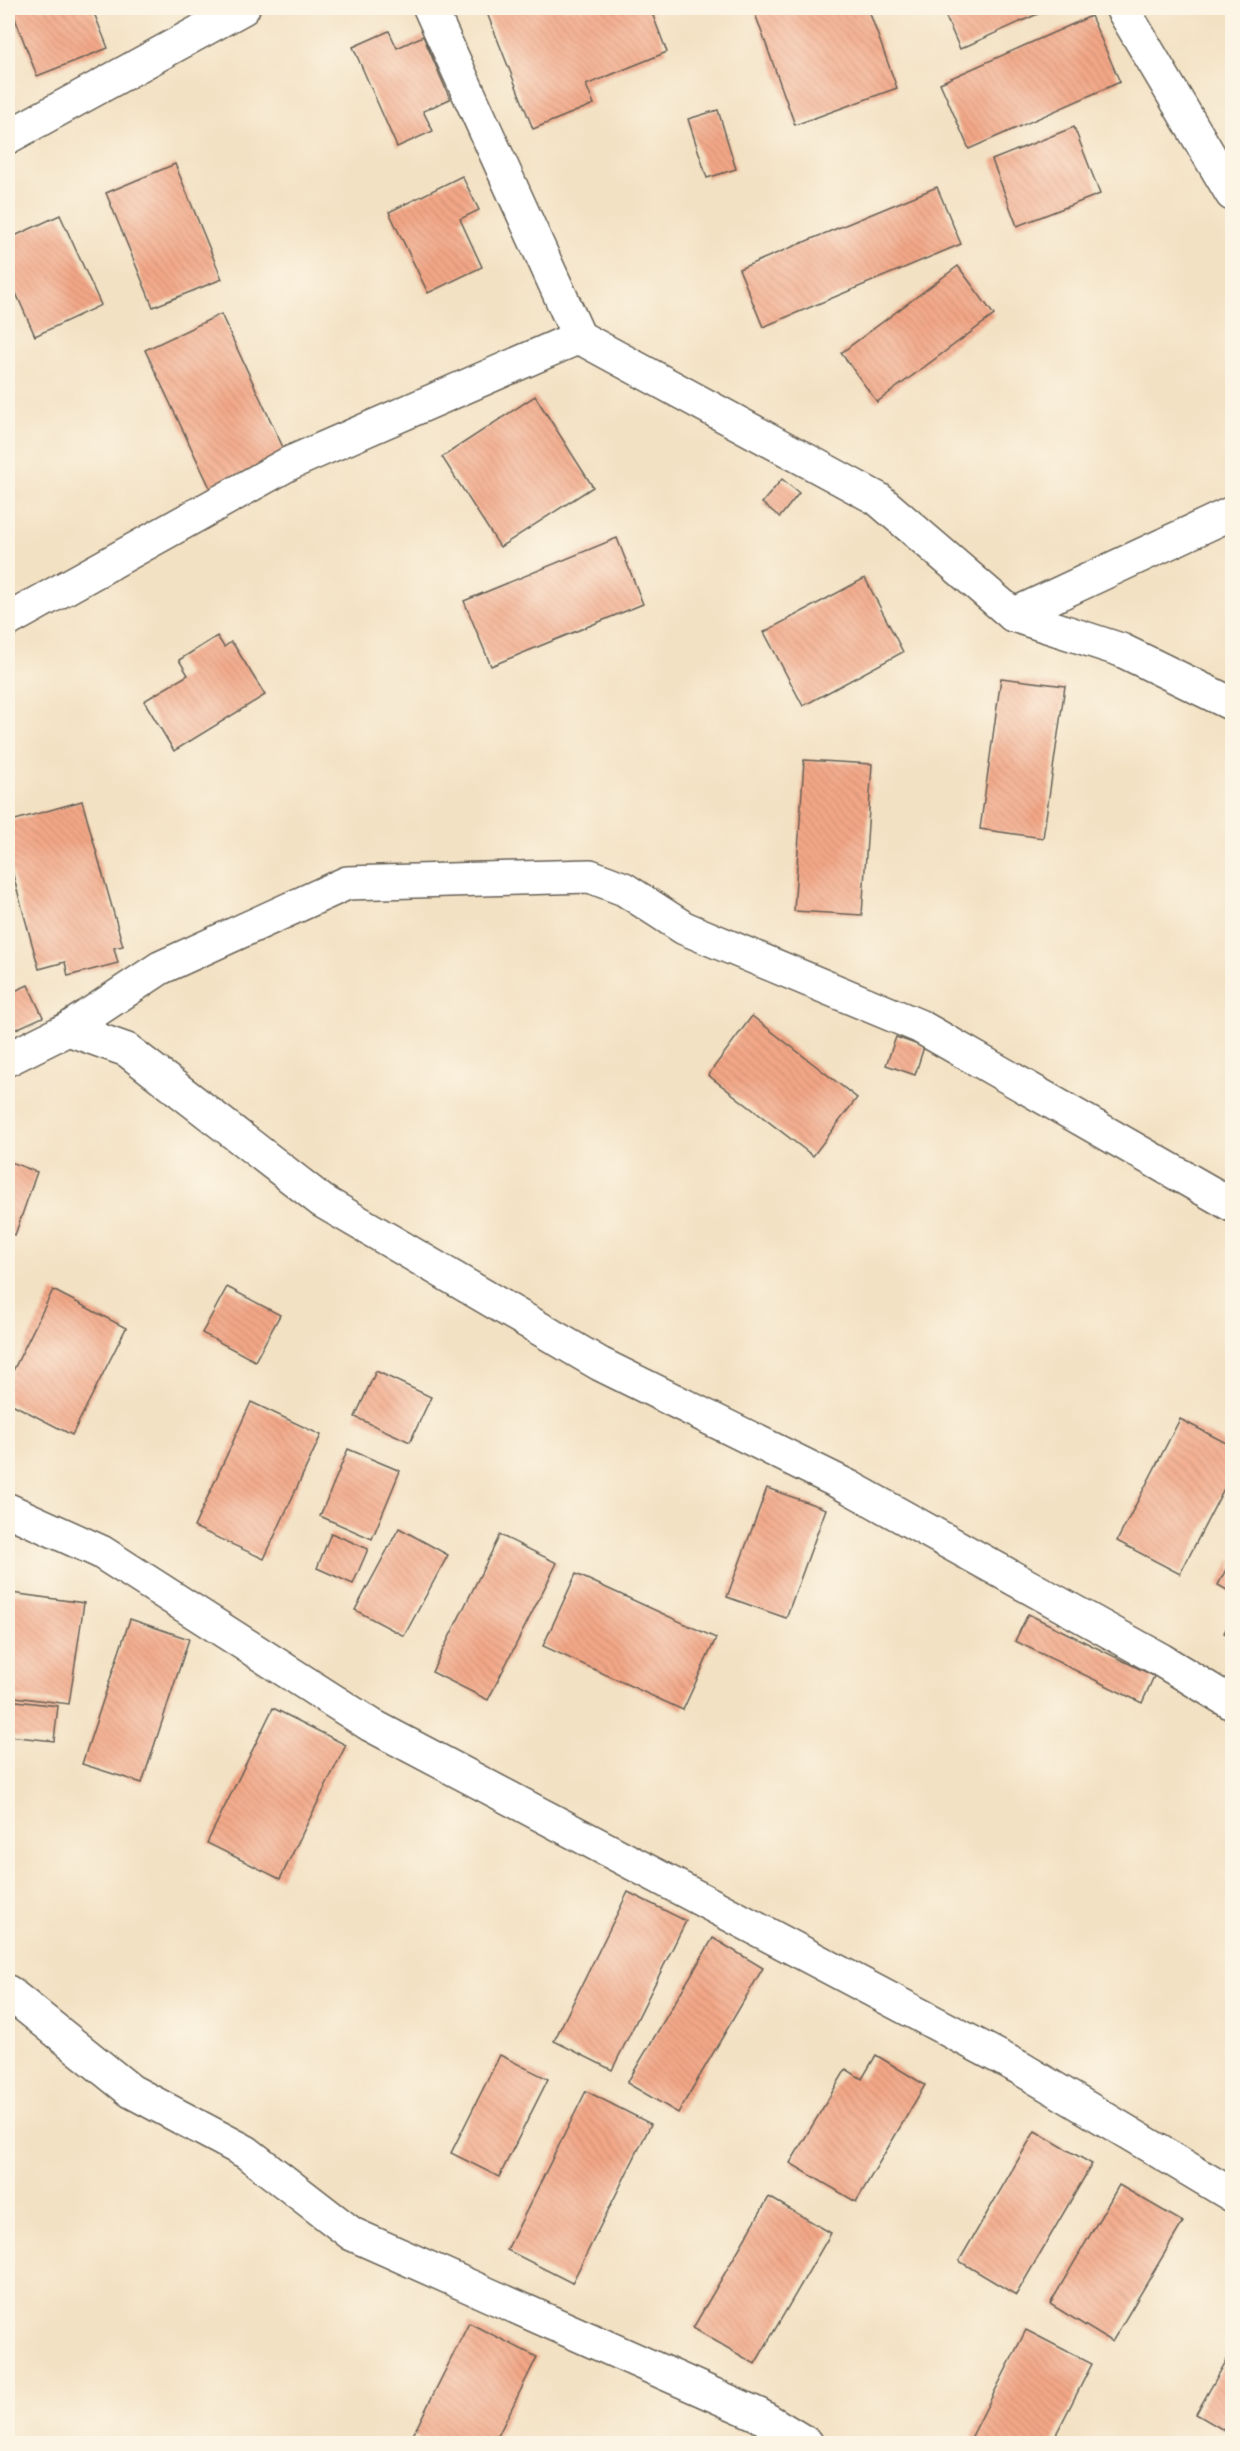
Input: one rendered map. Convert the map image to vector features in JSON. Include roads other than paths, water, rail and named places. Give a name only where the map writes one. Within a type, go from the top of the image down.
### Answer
[{"type":"street","points":[[8,137],[243,8]]},
{"type":"street","points":[[430,8],[579,337],[878,499],[1013,615],[1121,650],[1233,704]]},
{"type":"street","points":[[1122,8],[1233,194]]},
{"type":"street","points":[[8,620],[290,463],[579,337]]},
{"type":"street","points":[[1013,615],[1233,513]]},
{"type":"street","points":[[8,1059],[68,1029],[160,968],[347,883],[590,876],[624,889],[684,928],[919,1026],[1233,1205]]},
{"type":"street","points":[[68,1029],[127,1050],[322,1201],[600,1364],[849,1487],[1161,1660],[1233,1703]]},
{"type":"street","points":[[8,1510],[101,1552],[371,1725],[1020,2068],[1233,2195]]},
{"type":"street","points":[[8,1992],[131,2091],[246,2152],[352,2234],[759,2415],[807,2444]]}]
